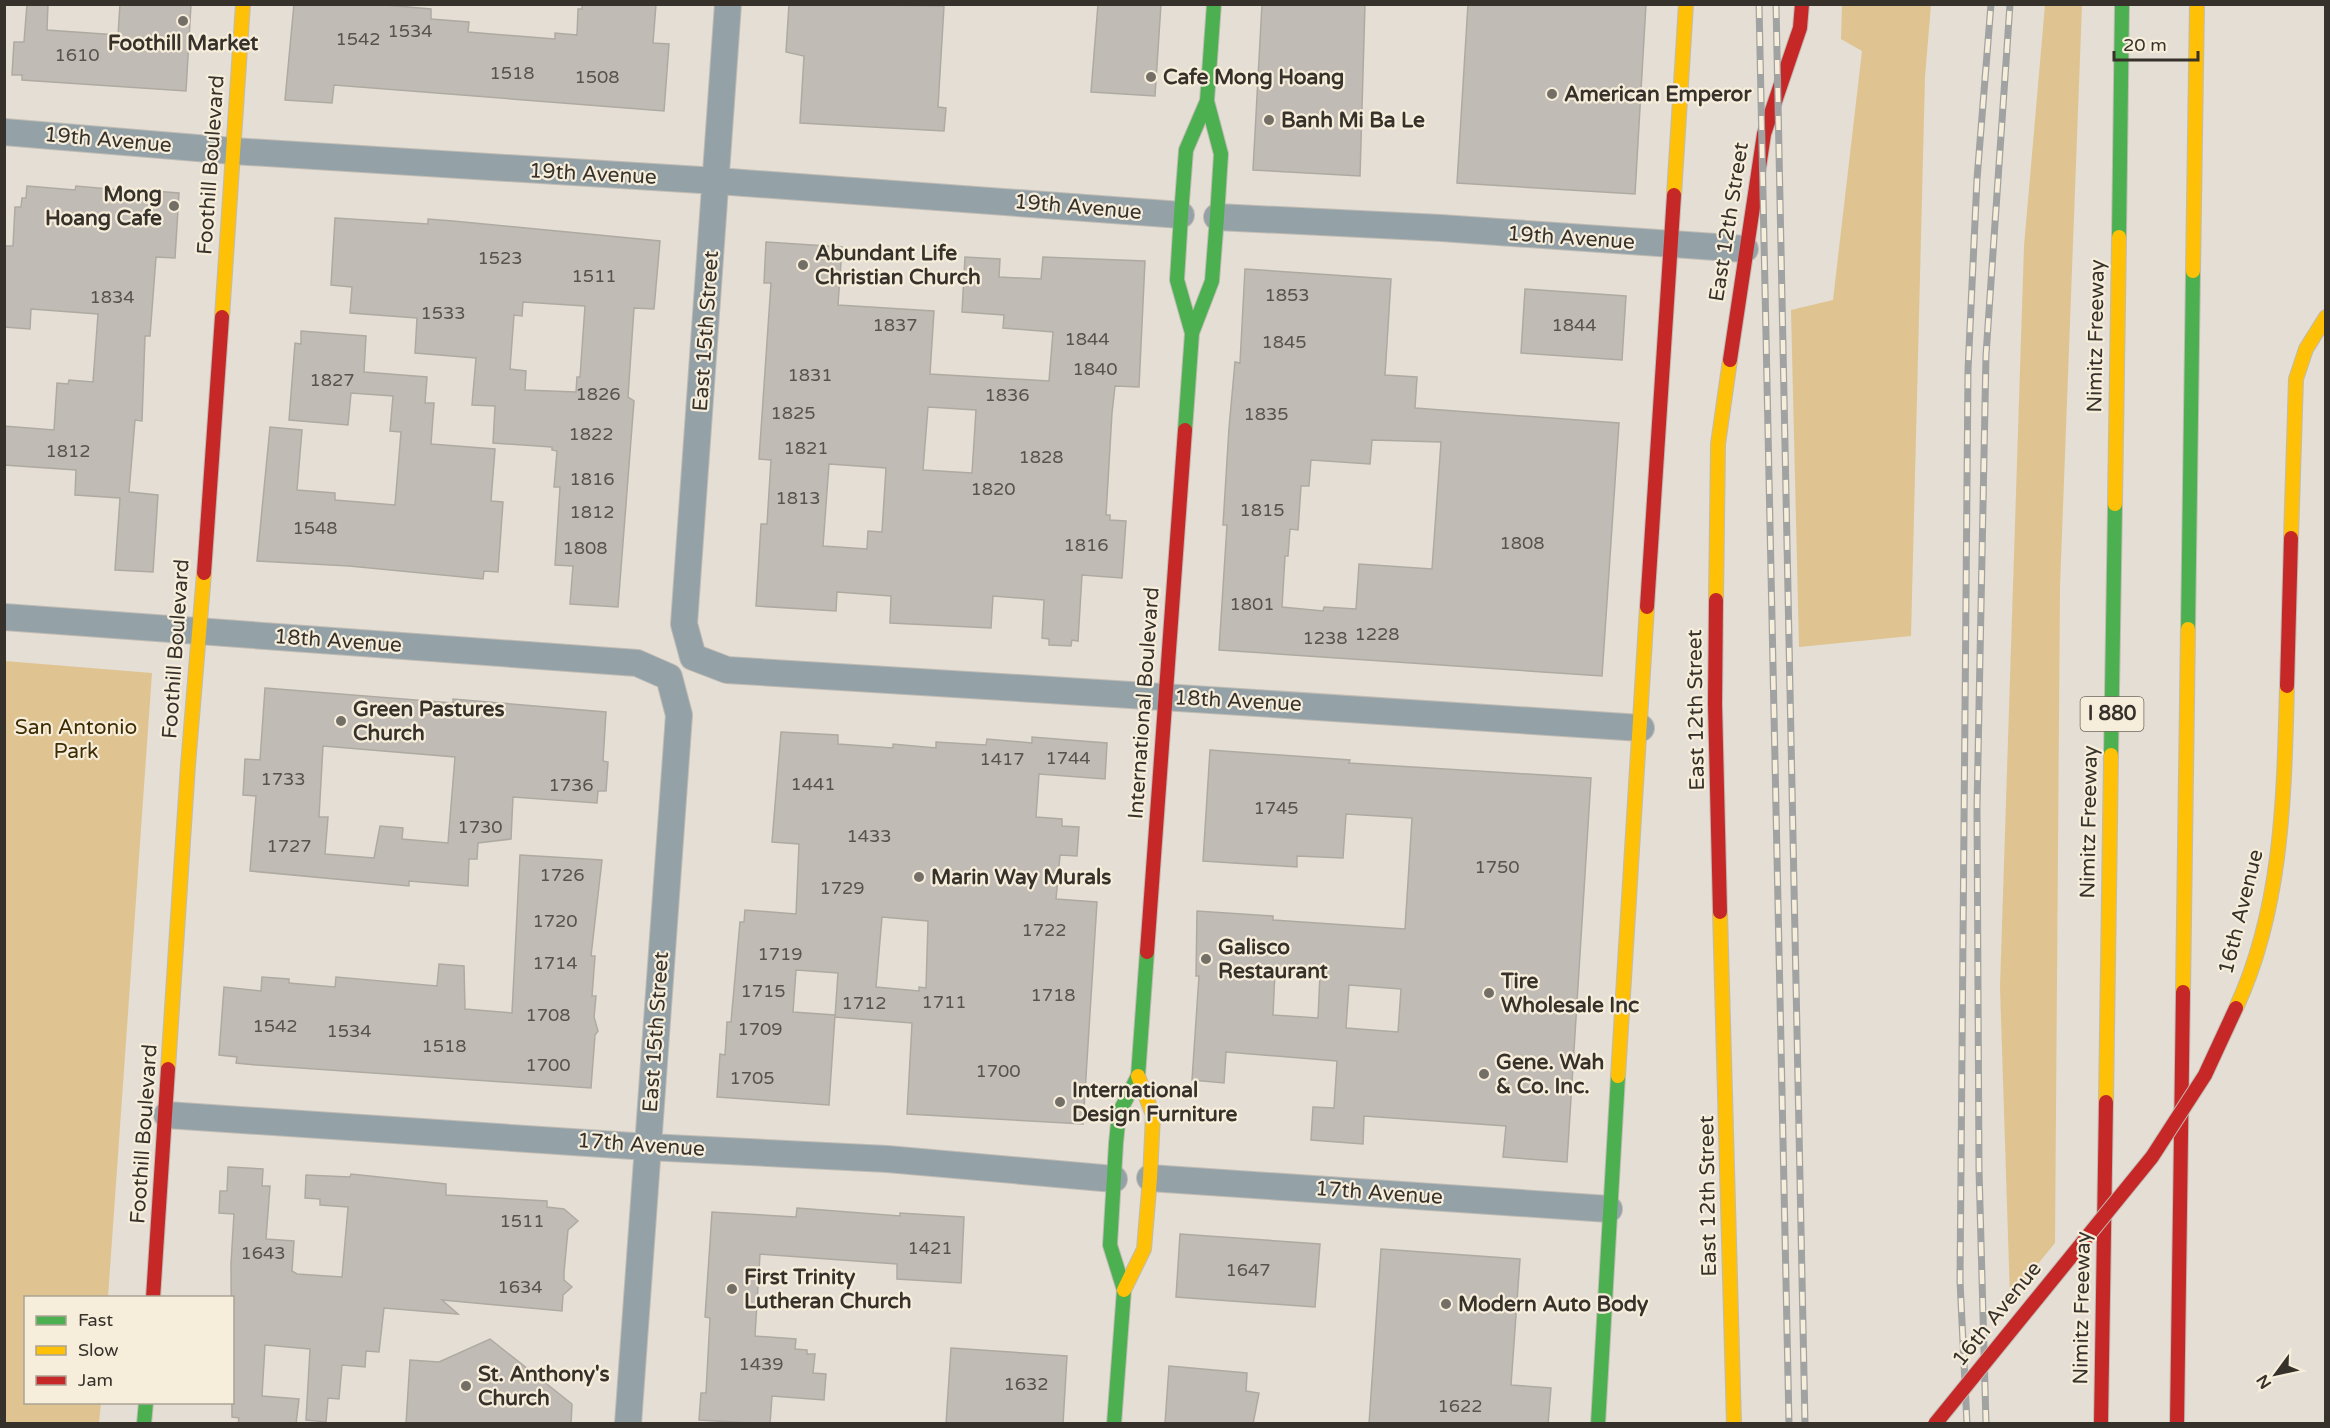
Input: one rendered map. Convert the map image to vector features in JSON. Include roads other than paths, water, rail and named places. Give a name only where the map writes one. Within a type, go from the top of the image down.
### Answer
[{"type":"main road","name":"Foothill Boulevard","points":[[153,1296],[167,1115],[188,765],[243,4]]},
{"type":"main road","name":"International Boulevard","points":[[1191,333],[1212,281],[1217,218],[1221,154],[1207,101],[1214,4]]},
{"type":"main road","points":[[1598,1424],[1609,1209],[1686,4]]},
{"type":"main road","name":"East 12th Street","points":[[1734,1424],[1715,704],[1718,444],[1745,249],[1764,134],[1800,28],[1802,4]]},
{"type":"main road","name":"Nimitz Freeway","points":[[2101,1424],[2122,4]]},
{"type":"main road","points":[[2177,1424],[2197,4]]},
{"type":"main road","name":"International Boulevard","points":[[1114,1424],[1124,1290],[1110,1245],[1114,1179],[1119,1113],[1138,1076],[1191,333],[1178,280],[1181,215],[1186,150],[1207,101]]},
{"type":"main road","name":"16th Avenue","points":[[1935,1424],[2152,1157],[2205,1075],[2252,968],[2271,897],[2283,817],[2296,379],[2306,349],[2325,317]]},
{"type":"main road","name":"International Boulevard","points":[[1124,1290],[1144,1249],[1150,1178],[1153,1115],[1138,1076]]},
{"type":"main road","points":[[144,1424],[146,1404]]},
{"type":"street","name":"East 15th Street","points":[[693,657],[684,624],[728,4]]},
{"type":"street","name":"19th Avenue","points":[[4,132],[234,151],[717,181],[1181,215]]},
{"type":"street","name":"19th Avenue","points":[[1217,218],[1441,228],[1745,249]]},
{"type":"street","name":"18th Avenue","points":[[4,617],[638,663],[669,677]]},
{"type":"street","name":"18th Avenue","points":[[693,657],[727,670],[1641,728]]},
{"type":"street","name":"East 15th Street","points":[[628,1424],[679,715],[669,677]]},
{"type":"street","name":"17th Avenue","points":[[167,1115],[648,1147],[887,1159],[1114,1179]]},
{"type":"street","name":"17th Avenue","points":[[1150,1178],[1609,1209]]},
{"type":"railway","points":[[1759,4],[1789,1424]]},
{"type":"railway","points":[[1776,4],[1805,1424]]},
{"type":"railway","points":[[1967,1424],[1960,1281],[1968,370],[1977,179],[1991,4]]},
{"type":"railway","points":[[1986,1424],[1979,1169],[1977,808],[1986,355],[2010,4]]},
{"type":"place","name":"Foothill Market","points":[[183,21]]},
{"type":"place","name":"Cafe Mong Hoang","points":[[1151,77]]},
{"type":"place","name":"American Emperor","points":[[1552,94]]},
{"type":"place","name":"Banh Mi Ba Le","points":[[1269,120]]},
{"type":"place","name":"Mong Hoang Cafe","points":[[174,206]]},
{"type":"place","name":"Abundant Life Christian Church","points":[[803,265]]},
{"type":"place","name":"Green Pastures Church","points":[[341,721]]},
{"type":"place","name":"Marin Way Murals","points":[[919,877]]},
{"type":"place","name":"Galisco Restaurant","points":[[1206,959]]},
{"type":"place","name":"Tire Wholesale Inc","points":[[1489,993]]},
{"type":"place","name":"Gene. Wah & Co. Inc.","points":[[1484,1074]]},
{"type":"place","name":"International Design Furniture","points":[[1060,1102]]},
{"type":"place","name":"First Trinity Lutheran Church","points":[[732,1289]]},
{"type":"place","name":"Modern Auto Body","points":[[1446,1304]]},
{"type":"place","name":"St. Anthony's Church","points":[[466,1386]]},
{"type":"park label","name":"San Antonio Park","points":[[76,739]]}]
